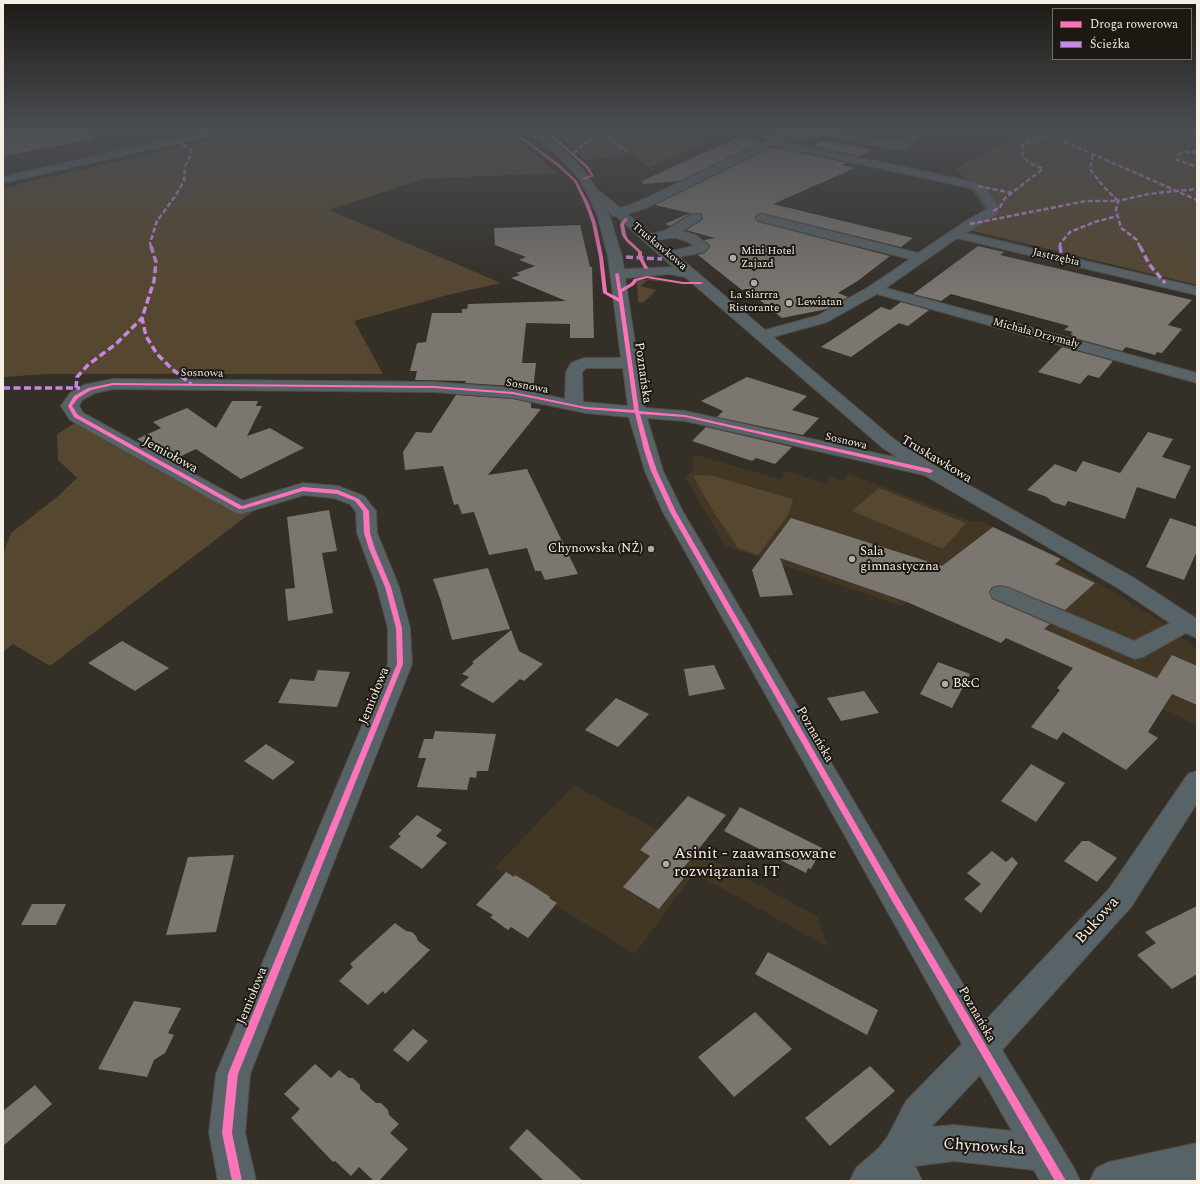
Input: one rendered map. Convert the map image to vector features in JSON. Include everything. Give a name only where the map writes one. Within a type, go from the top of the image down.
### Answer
[{"type":"street","name":"Poznańska","points":[[587,184],[592,191],[608,228],[615,257],[637,412],[649,457],[673,512],[1052,1167]]},
{"type":"street","points":[[617,212],[642,205],[685,184]]},
{"type":"street","points":[[762,335],[822,319],[875,289],[970,224],[993,212],[993,207],[980,188],[971,184]]},
{"type":"street","name":"Truskawkowa","points":[[592,191],[889,444],[930,471],[1094,564],[1192,626]]},
{"type":"street","points":[[668,234],[696,217]]},
{"type":"street","points":[[762,218],[922,258]]},
{"type":"street","points":[[648,238],[668,234],[680,235],[692,238],[702,246],[693,251],[668,255]]},
{"type":"street","name":"Jastrzębia","points":[[955,234],[1197,291]]},
{"type":"street","name":"Truskawkowa","points":[[617,274],[669,270],[690,273]]},
{"type":"street","name":"Michała Drzymały","points":[[875,289],[1197,378]]},
{"type":"street","points":[[574,406],[574,372],[577,366],[584,363],[630,363]]},
{"type":"street","name":"Sosnowa","points":[[113,384],[434,386],[513,393],[586,408],[685,416],[930,471]]},
{"type":"street","name":"Jemiołowa","points":[[113,384],[90,390],[76,397],[70,406],[76,416],[241,508],[303,489],[338,492],[357,500],[366,511],[367,533],[372,550],[388,586],[399,628],[400,664],[233,1074],[227,1133],[237,1181]]},
{"type":"street","points":[[1002,593],[1135,651],[1192,626]]},
{"type":"street","name":"Bukowa","points":[[982,1047],[1120,898],[1197,781]]},
{"type":"street","name":"Chynowska","points":[[891,1168],[919,1114],[982,1047]]},
{"type":"street","name":"Chynowska","points":[[891,1168],[954,1143],[1052,1167]]},
{"type":"street","points":[[1109,1181],[1197,1161]]},
{"type":"shaded area","points":[[19,184],[407,184],[329,210],[501,283],[448,295],[354,321],[383,374],[48,374],[3,377],[3,188]]},
{"type":"shaded area","points":[[968,184],[1197,184],[1197,285],[966,229],[987,212]]},
{"type":"shaded area","points":[[653,279],[679,283],[648,280],[640,286],[656,290],[643,303],[638,302],[637,282],[640,280]]},
{"type":"shaded area","points":[[82,419],[199,485],[252,512],[50,666],[13,644],[3,652],[3,554],[11,533],[57,497],[77,478],[58,460],[57,434]]},
{"type":"shaded area","points":[[696,455],[780,479],[787,471],[826,484],[831,477],[842,481],[848,473],[973,522],[980,521],[1062,560],[1163,623],[1197,649],[1197,725],[1006,638],[1001,643],[908,602],[902,606],[725,546],[685,477],[693,471],[692,458]]},
{"type":"shaded area","points":[[693,476],[713,476],[793,499],[789,514],[758,555],[738,548],[713,511]]},
{"type":"shaded area","points":[[879,488],[966,523],[943,549],[852,511]]},
{"type":"shaded area","name":"Asinit - zaawansowane rozwiązania IT","points":[[574,785],[817,916],[828,947],[694,873],[635,954],[494,868]]},
{"type":"building","points":[[697,184],[818,184],[773,204],[913,238],[901,247],[762,213],[758,214],[755,217],[758,222],[890,256],[859,280],[838,293],[848,297],[827,309],[782,318],[746,289],[742,290],[698,255],[705,253],[710,247],[710,245],[704,240],[715,238],[686,230],[701,221],[703,218],[701,213],[691,213],[670,226],[665,224],[690,213],[655,205]]},
{"type":"building","points":[[580,225],[590,267],[592,267],[594,338],[570,338],[570,324],[526,323],[522,363],[536,363],[533,391],[513,386],[465,383],[466,381],[415,380],[417,371],[410,371],[417,343],[426,342],[432,313],[462,313],[462,309],[467,309],[468,304],[566,301],[511,278],[520,275],[516,273],[535,266],[519,260],[526,257],[495,245],[494,228]]},
{"type":"building","points":[[978,246],[1004,252],[1000,255],[1192,300],[1168,325],[1182,329],[1162,353],[1157,352],[1155,355],[1126,347],[1122,351],[1071,337],[1073,335],[1070,334],[1073,332],[1064,330],[1069,326],[951,294],[941,301],[913,294]]},
{"type":"building","points":[[901,302],[929,310],[908,326],[899,323],[851,357],[821,347],[881,307],[890,310]]},
{"type":"building","points":[[1062,347],[1113,361],[1099,378],[1088,375],[1080,384],[1038,372]]},
{"type":"building","points":[[747,377],[807,396],[792,410],[819,418],[803,435],[717,417],[723,411],[701,401]]},
{"type":"building","points":[[456,395],[513,399],[531,403],[531,408],[541,409],[488,475],[527,469],[578,574],[545,580],[541,571],[535,571],[527,548],[489,555],[474,512],[462,514],[458,504],[454,505],[443,466],[405,470],[403,452],[416,432],[431,433]]},
{"type":"building","points":[[232,401],[258,401],[256,406],[262,406],[247,436],[270,428],[304,448],[241,479],[196,449],[173,460],[137,439],[161,428],[153,422],[187,408],[216,428]]},
{"type":"building","points":[[706,427],[792,447],[775,464],[756,458],[752,461],[692,441]]},
{"type":"building","points":[[1148,432],[1173,439],[1162,457],[1191,466],[1175,499],[1137,487],[1125,519],[1068,501],[1065,506],[1052,502],[1047,497],[1027,490],[1055,464],[1076,472],[1083,461],[1120,473]]},
{"type":"building","points":[[329,510],[337,551],[322,553],[333,613],[288,621],[285,589],[295,588],[287,517]]},
{"type":"building","points":[[791,518],[942,566],[993,527],[1061,559],[1055,564],[1095,583],[1065,610],[1001,585],[992,587],[989,592],[992,599],[1050,624],[1044,629],[1157,678],[1172,655],[1197,666],[1197,705],[1172,694],[1148,732],[1158,738],[1126,770],[1063,732],[1057,740],[1031,727],[1060,690],[1057,688],[1073,668],[1006,638],[1001,643],[907,602],[780,558],[793,595],[760,597],[752,570]]},
{"type":"building","points":[[1170,518],[1197,527],[1197,551],[1184,580],[1146,567]]},
{"type":"building","points":[[488,568],[510,629],[452,640],[433,579]]},
{"type":"building","points":[[511,630],[519,651],[543,664],[524,681],[520,679],[493,703],[460,685],[469,677],[462,674],[474,663],[472,662]]},
{"type":"building","points":[[122,641],[169,668],[135,691],[88,663]]},
{"type":"building","name":"B&C","points":[[938,662],[970,674],[952,708],[920,694]]},
{"type":"building","points":[[714,665],[725,689],[689,696],[684,669]]},
{"type":"building","points":[[318,670],[350,672],[337,707],[278,703],[290,679],[314,681]]},
{"type":"building","points":[[864,691],[879,713],[841,721],[827,698]]},
{"type":"building","points":[[616,698],[649,714],[618,747],[585,730]]},
{"type":"building","points":[[435,731],[496,734],[488,771],[477,771],[476,778],[470,777],[467,790],[417,787],[426,758],[418,758],[424,739],[433,739]]},
{"type":"building","points":[[266,744],[295,762],[273,780],[244,761]]},
{"type":"building","points":[[1031,764],[1065,783],[1036,822],[1001,801]]},
{"type":"building","name":"Asinit - zaawansowane rozwiązania IT","points":[[688,796],[726,815],[681,871],[687,874],[659,909],[623,887],[650,856],[640,850]]},
{"type":"building","points":[[740,807],[822,848],[811,869],[808,868],[806,873],[724,831]]},
{"type":"building","points":[[417,815],[442,830],[436,836],[447,843],[422,869],[389,847],[401,836],[398,834]]},
{"type":"building","points":[[1082,841],[1089,841],[1117,858],[1097,882],[1064,861]]},
{"type":"building","points":[[992,851],[1006,862],[1012,857],[1018,863],[981,913],[964,899],[981,884],[967,873]]},
{"type":"building","points":[[234,855],[216,932],[166,935],[188,857]]},
{"type":"building","points":[[506,872],[514,877],[515,875],[530,884],[557,903],[528,938],[511,927],[508,930],[490,917],[493,915],[476,905]]},
{"type":"building","points":[[32,904],[66,904],[56,925],[21,925]]},
{"type":"building","points":[[1197,906],[1197,974],[1172,989],[1137,955],[1156,943],[1145,932]]},
{"type":"building","points":[[395,923],[406,931],[412,932],[418,941],[430,950],[385,994],[383,991],[368,1005],[339,981],[353,967],[350,964]]},
{"type":"building","points":[[768,952],[878,1010],[867,1035],[755,974]]},
{"type":"building","points":[[134,1001],[181,1008],[168,1033],[174,1035],[165,1053],[154,1060],[147,1077],[98,1069]]},
{"type":"building","points":[[755,1012],[792,1049],[734,1097],[698,1057]]},
{"type":"building","points":[[413,1029],[428,1041],[408,1062],[393,1050]]},
{"type":"building","points":[[315,1064],[331,1078],[339,1070],[349,1078],[353,1078],[360,1085],[360,1089],[376,1103],[381,1103],[388,1110],[389,1115],[399,1124],[390,1133],[408,1149],[379,1181],[374,1181],[359,1167],[351,1176],[335,1161],[333,1162],[291,1118],[300,1109],[284,1094]]},
{"type":"building","points":[[870,1066],[895,1091],[830,1146],[805,1118]]},
{"type":"building","points":[[35,1085],[52,1104],[3,1146],[3,1111]]},
{"type":"building","points":[[527,1129],[583,1181],[544,1181],[509,1148]]},
{"type":"marked path","points":[[182,184],[157,221],[150,243],[156,262],[154,281],[142,318],[146,336],[157,354],[172,369],[191,384]]},
{"type":"marked path","points":[[993,211],[1000,207],[1005,198],[1023,184]]},
{"type":"marked path","points":[[970,224],[1086,201],[1118,201],[1102,184]]},
{"type":"marked path","points":[[1163,184],[1197,200]]},
{"type":"marked path","points":[[978,186],[1012,193]]},
{"type":"marked path","points":[[1165,283],[1149,264],[1137,240],[1121,228],[1116,210],[1118,201],[1148,194],[1197,189]]},
{"type":"marked path","points":[[1062,259],[1060,244],[1070,232],[1095,222],[1117,216]]},
{"type":"marked path","points":[[626,257],[662,259]]},
{"type":"marked path","points":[[76,388],[77,377],[88,365],[117,343],[142,318]]},
{"type":"marked path","points":[[3,388],[80,388]]},
{"type":"cycle path","points":[[577,184],[587,204],[594,223],[601,257],[605,293],[621,301]]},
{"type":"cycle path","points":[[626,219],[622,224],[624,235],[627,240],[640,252],[640,257],[646,268]]},
{"type":"cycle path","points":[[617,274],[637,412],[654,471],[673,512],[894,897],[1061,1181]]},
{"type":"cycle path","points":[[619,292],[633,284],[635,280],[647,277],[683,283],[701,283]]},
{"type":"cycle path","points":[[237,1181],[227,1133],[233,1074],[400,664],[399,628],[388,587],[367,533],[366,511],[357,500],[338,492],[303,489],[241,508],[76,416],[70,406],[76,397],[90,389],[113,384],[434,387],[513,393],[586,408],[685,416],[930,471]]},
{"type":"place","name":"Mini Hotel Zajazd","points":[[733,258]]},
{"type":"place","name":"La Siarrra Ristorante","points":[[754,283]]},
{"type":"place","name":"Lewiatan","points":[[789,303]]},
{"type":"place","name":"Chynowska (NŻ)","points":[[651,549]]},
{"type":"place","name":"Sala gimnastyczna","points":[[852,559]]},
{"type":"place","name":"B&C","points":[[945,684]]},
{"type":"place","name":"Asinit - zaawansowane rozwiązania IT","points":[[666,864]]}]
